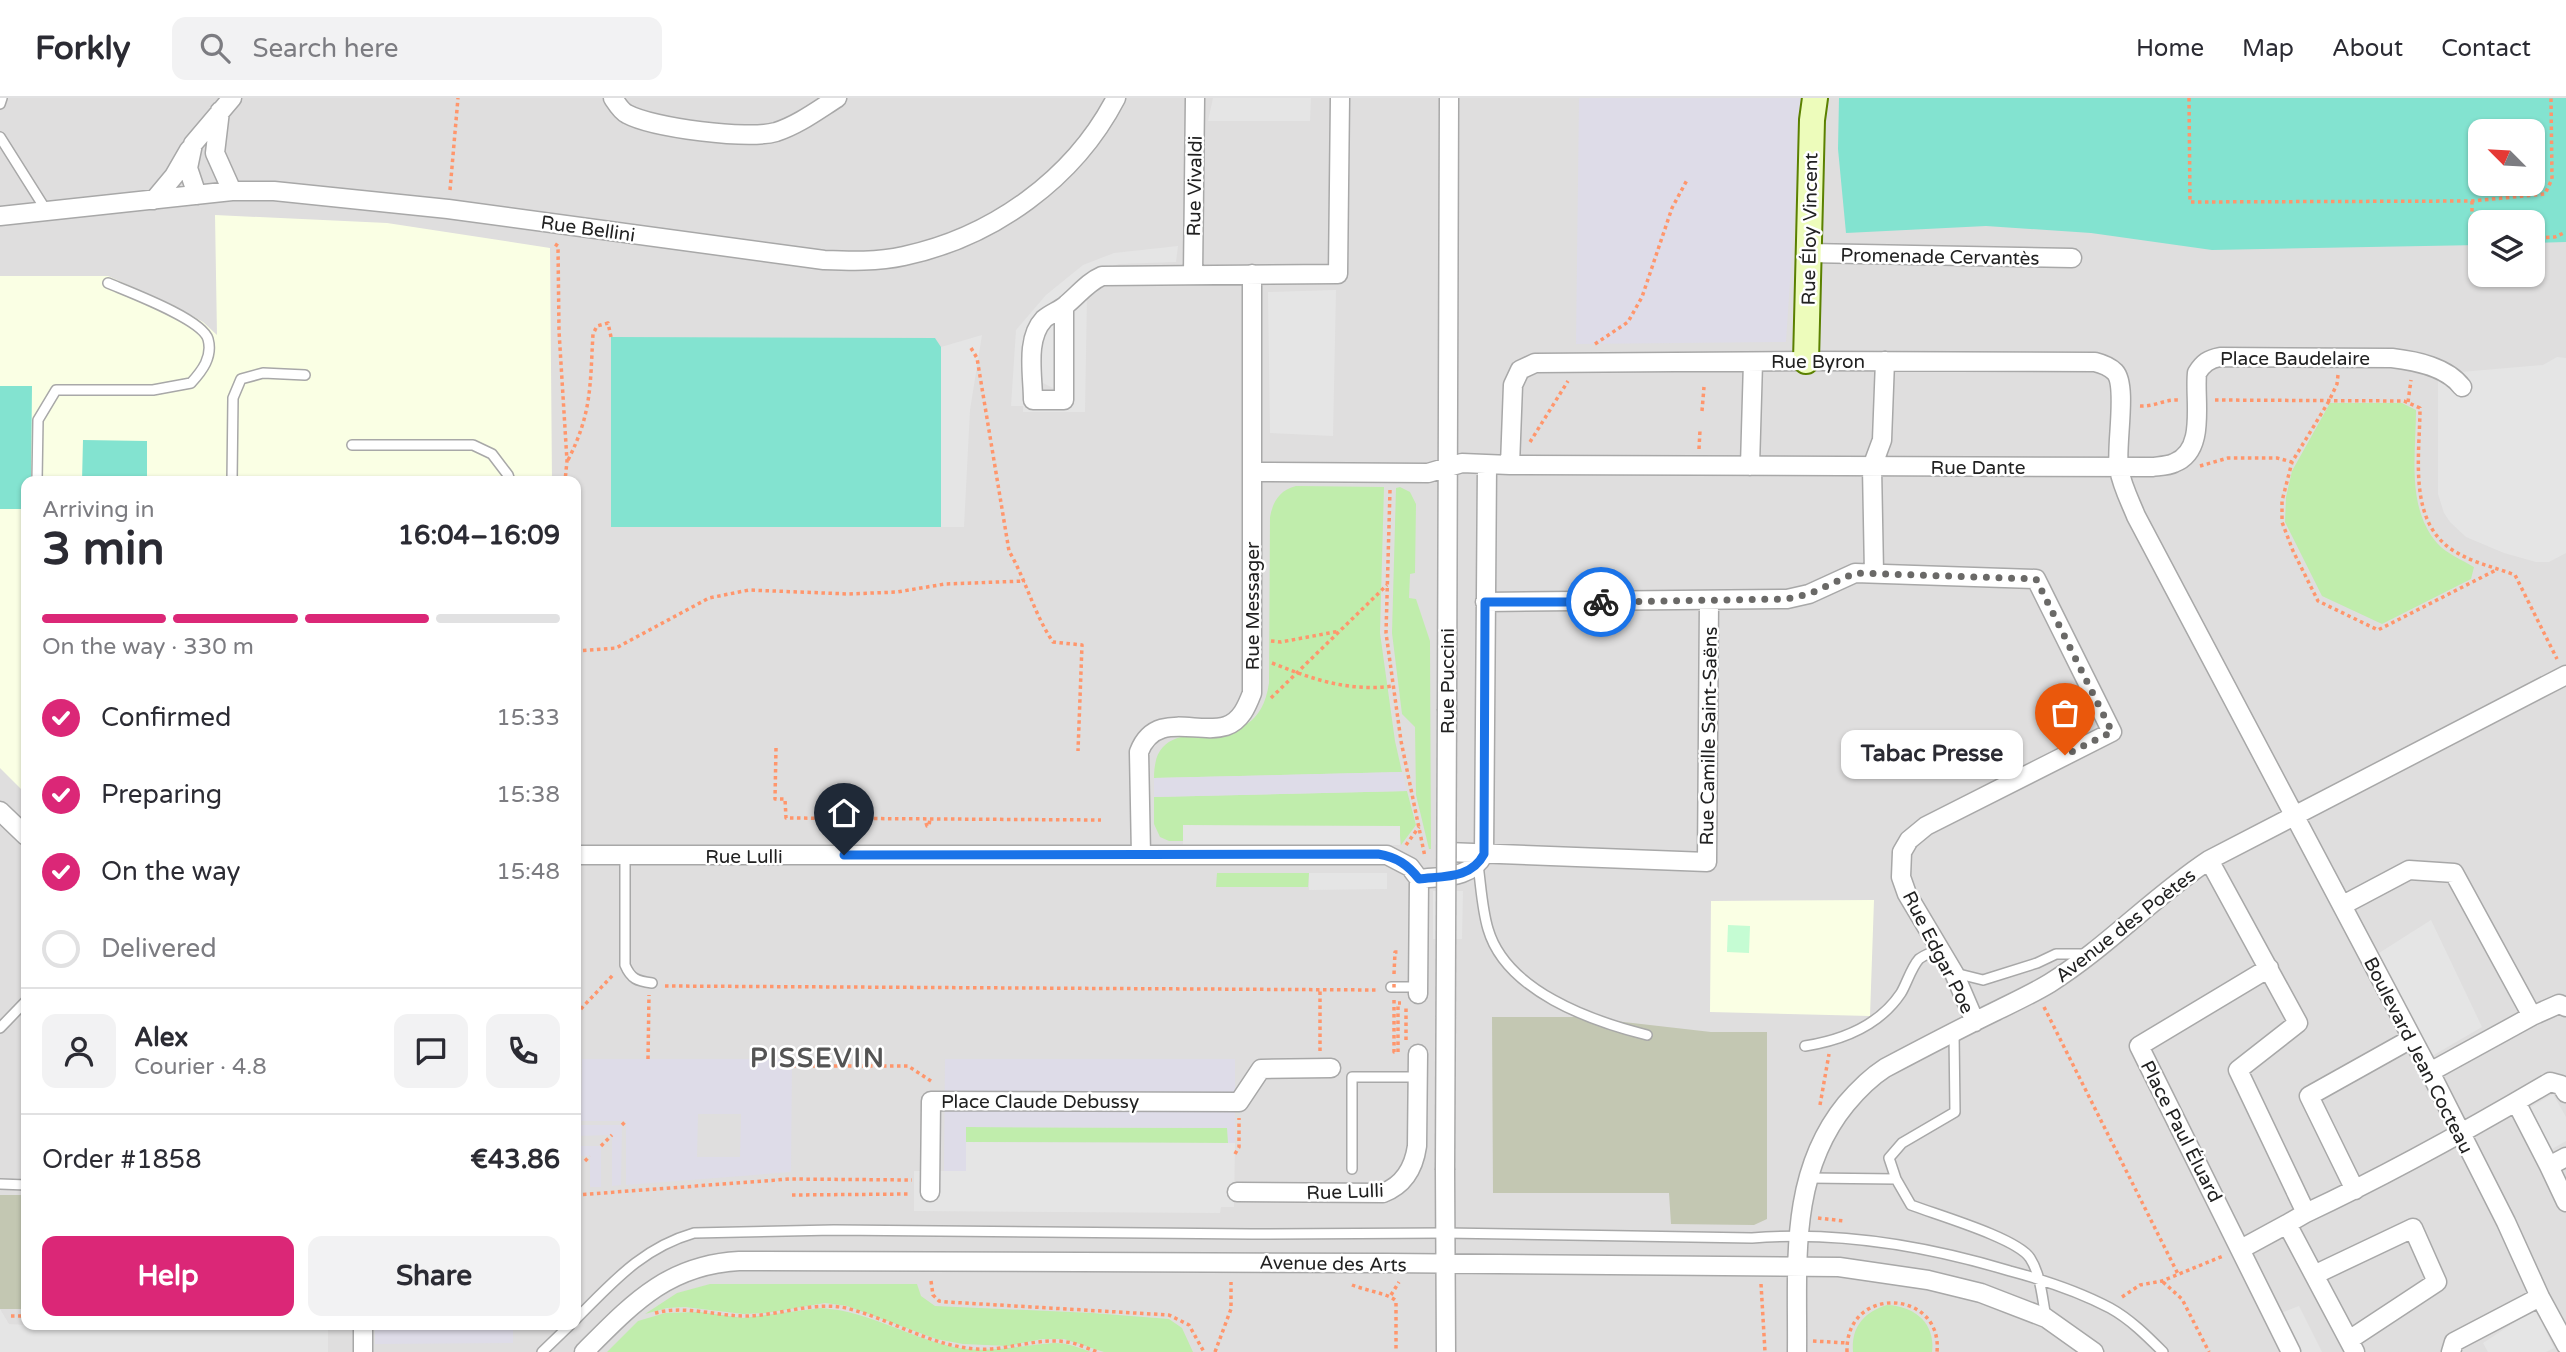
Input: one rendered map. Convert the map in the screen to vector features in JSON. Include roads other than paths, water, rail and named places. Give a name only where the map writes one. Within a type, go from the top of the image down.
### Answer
[{"type":"street","points":[[613,98],[624,113],[646,122],[743,135],[775,132],[802,120],[837,98]]},
{"type":"street","name":"Rue Bellini","points":[[0,216],[232,191],[274,191],[448,209],[824,260],[863,261],[903,256],[981,230],[1018,209],[1073,162],[1105,119],[1116,98]]},
{"type":"street","name":"Rue Vivaldi","points":[[1193,274],[1195,98]]},
{"type":"street","points":[[1064,307],[1064,400],[1033,400],[1035,333],[1045,318],[1064,307],[1092,280],[1102,276],[1338,274],[1340,98]]},
{"type":"street","name":"Rue Puccini","points":[[1446,1352],[1450,98]]},
{"type":"street","name":"Rue Éloy Vincent","points":[[1806,361],[1812,120],[1815,98]]},
{"type":"street","points":[[154,200],[174,176],[193,144],[226,104]]},
{"type":"street","points":[[226,104],[215,153],[232,191]]},
{"type":"street","points":[[193,144],[188,168],[197,195]]},
{"type":"street","name":"Promenade Cervantès","points":[[1808,253],[2072,258]]},
{"type":"street","name":"Rue Messager","points":[[1141,855],[1139,752],[1143,740],[1167,727],[1226,726],[1238,719],[1246,709],[1252,693],[1252,274]]},
{"type":"street","name":"Place Baudelaire","points":[[2119,468],[2173,464],[2189,451],[2196,432],[2197,373],[2202,365],[2211,359],[2392,358],[2413,361],[2455,378],[2462,387]]},
{"type":"street","points":[[1485,602],[1787,599],[1809,594],[1855,573],[1874,573],[1872,467],[1882,440],[1885,361]]},
{"type":"street","points":[[1750,466],[1753,362]]},
{"type":"street","name":"Rue Byron","points":[[1511,460],[1513,385],[1520,370],[1535,363],[2095,362],[2105,365],[2119,377],[2119,468]]},
{"type":"street","name":"Rue Dante","points":[[1252,472],[1428,473],[1462,463],[1486,464],[1511,460],[1750,466],[2119,468]]},
{"type":"street","points":[[1418,990],[1419,879],[1462,875],[1481,860],[1486,464]]},
{"type":"street","points":[[2119,468],[2136,516],[2293,815]]},
{"type":"street","name":"Rue Edgar Poe","points":[[1874,573],[2036,579],[2112,732],[1926,826],[1909,840],[1902,852],[1901,877],[1907,894],[1954,973],[1975,1022]]},
{"type":"street","name":"Rue Camille Saint-Saëns","points":[[1447,852],[1481,860],[1707,862],[1709,601]]},
{"type":"street","name":"Avenue des Poètes","points":[[1797,1352],[1799,1217],[1808,1178],[1833,1119],[1855,1094],[1882,1070],[2036,991],[2092,954],[2189,873],[2209,860],[2565,675]]},
{"type":"street","points":[[0,811],[21,831]]},
{"type":"street","name":"Boulevard Jean Cocteau","points":[[2293,815],[2430,1072],[2566,1345]]},
{"type":"street","name":"Rue Lulli","points":[[581,855],[1378,854],[1398,859],[1410,867],[1419,879]]},
{"type":"street","points":[[2209,860],[2298,1023],[2238,1070],[2306,1213]]},
{"type":"street","points":[[2343,905],[2409,870],[2454,873],[2532,1016]]},
{"type":"street","name":"Place Paul Éluard","points":[[2269,968],[2139,1046],[2291,1352]]},
{"type":"street","points":[[2430,1072],[2532,1016],[2559,1004],[2566,1007]]},
{"type":"street","points":[[2355,1190],[2309,1096],[2411,1039]]},
{"type":"street","name":"Rue Lulli","points":[[1237,1192],[1383,1193],[1392,1190],[1410,1172],[1418,1146],[1418,1077],[1412,1047]]},
{"type":"street","name":"Place Claude Debussy","points":[[930,1192],[931,1101],[1239,1102],[1261,1069],[1325,1068]]},
{"type":"street","points":[[2241,1249],[2460,1135],[2550,1082],[2561,1084],[2566,1093]]},
{"type":"street","points":[[2516,1102],[2566,1202]]},
{"type":"street","points":[[2549,1166],[2566,1157]]},
{"type":"street","points":[[2287,1224],[2314,1275],[2352,1346],[2437,1282],[2413,1228],[2314,1275]]},
{"type":"street","name":"Avenue des Arts","points":[[584,1352],[650,1290],[672,1277],[717,1263],[1234,1262],[1839,1267],[1928,1280],[1981,1293],[2046,1318],[2094,1352]]},
{"type":"street","points":[[2451,1352],[2454,1342],[2540,1297]]},
{"type":"street","points":[[363,1330],[363,1352]]},
{"type":"lane","points":[[0,104],[2,98]]},
{"type":"lane","points":[[0,137],[47,212]]},
{"type":"lane","points":[[37,476],[38,420],[56,390],[153,390],[191,383],[207,365],[209,341],[202,328],[108,283]]},
{"type":"lane","points":[[232,476],[233,398],[241,379],[263,373],[305,375]]},
{"type":"lane","points":[[352,445],[473,445],[492,454],[508,476]]},
{"type":"lane","points":[[625,856],[625,965],[630,976],[651,985]]},
{"type":"lane","points":[[1481,860],[1488,929],[1507,965],[1529,984],[1575,1010],[1607,1025],[1647,1035]]},
{"type":"lane","points":[[1805,1046],[1830,1042],[1858,1031],[1873,1021],[1900,994],[1919,959],[1938,949]]},
{"type":"lane","points":[[1954,973],[1983,980],[2037,963],[2056,954],[2092,954]]},
{"type":"lane","points":[[1394,987],[1418,990]]},
{"type":"lane","points":[[0,1028],[21,1005]]},
{"type":"lane","points":[[1954,1033],[1955,1112],[1902,1143],[1889,1158],[1896,1179],[1911,1205],[2014,1244],[2030,1257],[2039,1279],[2046,1318]]},
{"type":"lane","points":[[1352,1169],[1352,1077],[1418,1077]]},
{"type":"lane","points":[[1808,1178],[1896,1179]]},
{"type":"lane","points":[[0,1184],[21,1184]]},
{"type":"lane","points":[[581,1314],[637,1260],[673,1239],[694,1233],[834,1230],[1445,1233],[1752,1238],[1798,1235],[1848,1238],[1925,1250],[2039,1279],[2110,1308],[2134,1325],[2163,1352]]},
{"type":"lane","points":[[542,1352],[565,1330]]},
{"type":"place","name":"Tabac Presse","points":[[2065,755]]},
{"type":"district","name":"PISSEVIN","points":[[818,1058]]}]
